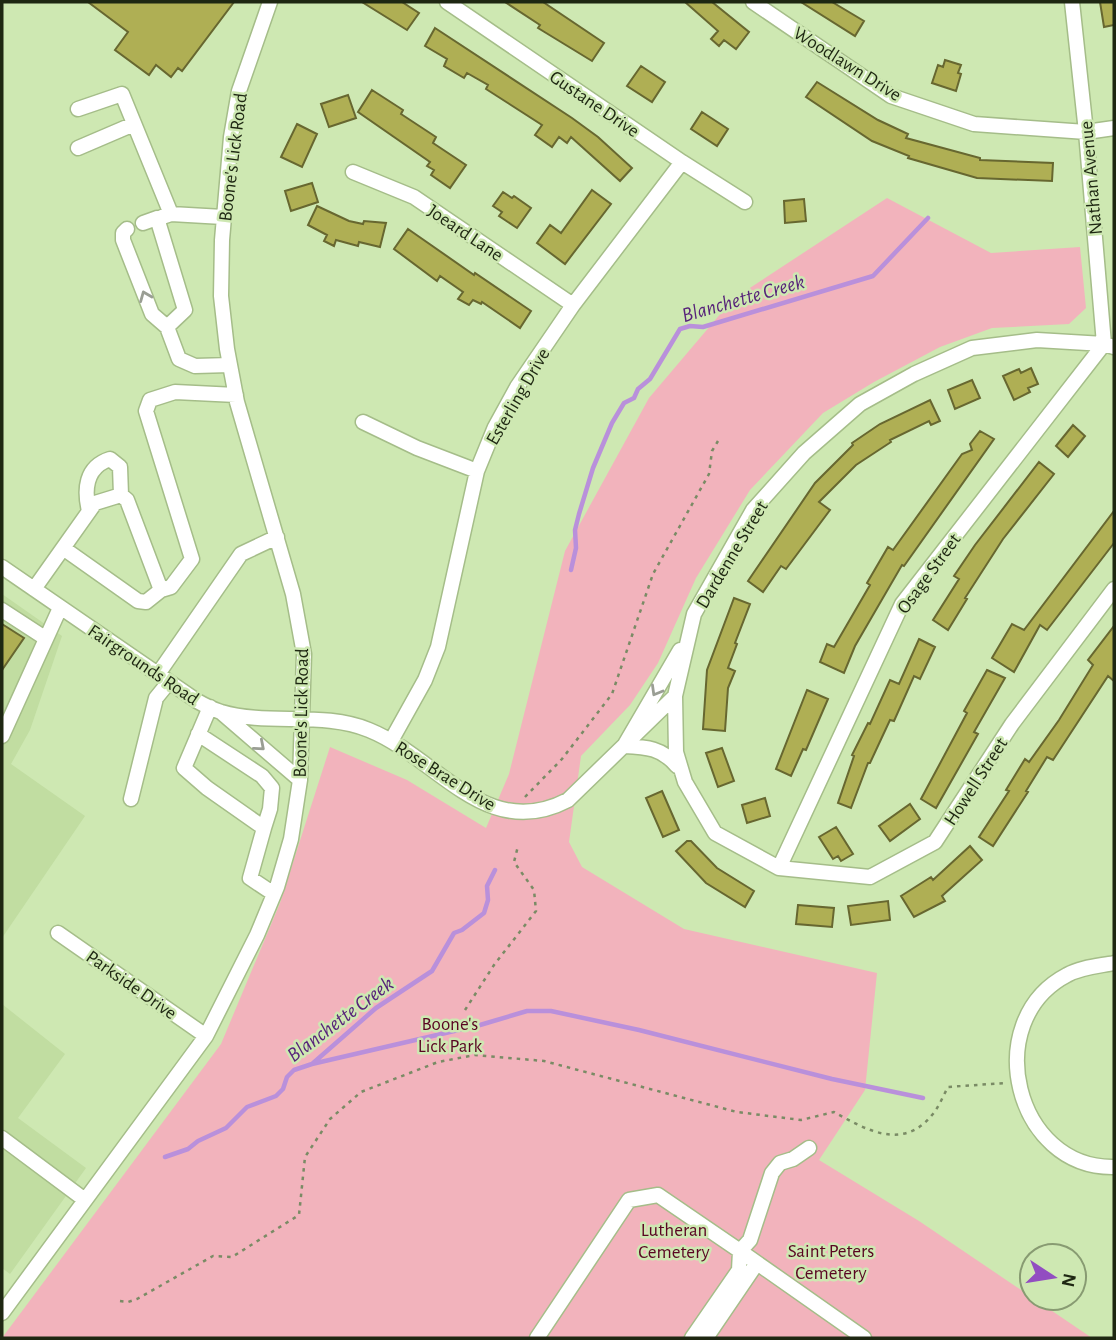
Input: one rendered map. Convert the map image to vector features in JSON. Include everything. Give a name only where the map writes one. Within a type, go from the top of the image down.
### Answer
[{"type":"street","name":"Boone's Lick Road","points":[[2,1313],[206,1036],[257,935],[274,894],[291,839],[300,780],[304,654],[293,594],[236,395],[221,296],[223,217],[229,149],[239,91],[270,2]]},
{"type":"street","name":"Gustane Drive","points":[[447,2],[745,202]]},
{"type":"street","name":"Woodlawn Drive","points":[[753,2],[891,96],[974,124],[1086,132],[1114,128]]},
{"type":"street","name":"Nathan Avenue","points":[[1072,2],[1109,345]]},
{"type":"street","points":[[78,109],[122,94],[134,124],[157,218],[185,310],[167,327]]},
{"type":"street","points":[[78,148],[134,124]]},
{"type":"street","name":"Esterling Drive","points":[[391,741],[425,680],[438,647],[477,471],[495,428],[517,387],[573,305],[682,162]]},
{"type":"street","name":"Joeard Lane","points":[[353,172],[414,197],[573,305]]},
{"type":"street","points":[[157,218],[223,217]]},
{"type":"street","points":[[127,229],[122,233],[122,240],[152,314],[167,327],[179,359],[195,366],[230,365]]},
{"type":"street","name":"Dardenne Street","points":[[779,868],[715,833],[685,782],[676,751],[675,696],[694,614],[753,510],[804,453],[860,404],[915,374],[972,348],[1037,340],[1109,345]]},
{"type":"street","name":"Osage Street","points":[[779,868],[902,604],[1109,345]]},
{"type":"street","points":[[63,548],[138,601],[146,602],[161,590],[171,587],[192,559],[146,411],[150,400],[175,392],[236,395]]},
{"type":"street","points":[[363,422],[417,448],[477,471]]},
{"type":"street","points":[[89,511],[85,494],[86,482],[100,462],[110,459],[120,467],[121,495],[127,500],[161,590]]},
{"type":"street","points":[[34,589],[95,503],[121,495]]},
{"type":"street","points":[[131,799],[156,698],[164,678],[241,554],[277,537]]},
{"type":"street","name":"Fairgrounds Road","points":[[2,567],[164,678],[215,709],[302,720]]},
{"type":"street","name":"Howell Street","points":[[779,868],[870,877],[935,842],[1012,724],[1114,589]]},
{"type":"street","points":[[2,736],[60,608]]},
{"type":"street","points":[[2,610],[45,638]]},
{"type":"street","points":[[682,773],[667,754],[657,749],[624,746],[688,636]]},
{"type":"street","name":"Rose Brae Drive","points":[[302,720],[348,723],[370,730],[391,741],[480,801],[506,812],[522,813],[551,809],[568,800],[675,696]]},
{"type":"street","points":[[264,828],[207,788],[184,768],[198,734],[215,709],[300,780]]},
{"type":"street","points":[[198,734],[262,776],[272,788],[270,809],[250,878],[274,894]]},
{"type":"street","name":"Parkside Drive","points":[[58,933],[206,1036]]},
{"type":"street","points":[[1114,963],[1067,975],[1049,988],[1033,1005],[1025,1019],[1016,1073],[1026,1109],[1042,1136],[1070,1156],[1100,1167],[1114,1167]]},
{"type":"street","points":[[2,1138],[85,1200]]},
{"type":"street","points":[[692,1338],[739,1270],[740,1251],[750,1240],[772,1173],[780,1163],[793,1159],[809,1148]]},
{"type":"street","points":[[537,1338],[629,1200],[658,1195],[864,1338]]},
{"type":"street","points":[[706,1338],[757,1263]]},
{"type":"path","points":[[525,797],[562,759],[612,694],[653,574],[709,474],[712,451],[718,441]]},
{"type":"path","points":[[465,1010],[494,965],[536,911],[534,890],[514,862],[518,846]]},
{"type":"path","points":[[120,1301],[137,1299],[213,1256],[232,1256],[299,1214],[305,1157],[330,1119],[361,1092],[438,1062],[475,1055],[544,1061],[737,1112],[801,1120],[834,1112],[856,1125],[886,1136],[923,1126],[934,1113],[948,1087],[1018,1082]]},
{"type":"shaded area","points":[[2,594],[62,636],[30,730],[11,764],[85,816],[2,938]]},
{"type":"shaded area","points":[[2,1004],[65,1054],[18,1118],[86,1168],[10,1274],[2,1268]]},
{"type":"green space","name":"Boone's Lick Park","points":[[887,198],[991,253],[1080,247],[1086,308],[1069,324],[992,328],[940,347],[823,413],[750,490],[696,578],[658,663],[630,705],[581,756],[569,842],[582,867],[684,929],[877,973],[865,1090],[819,1160],[919,1221],[1018,1288],[1018,1312],[1054,1312],[1092,1338],[2,1338],[221,1044],[280,903],[330,747],[407,780],[486,828],[509,774],[565,551],[649,398],[733,299]]},
{"type":"building","points":[[88,2],[234,2],[182,71],[178,68],[171,77],[156,65],[149,75],[115,50],[128,32]]},
{"type":"building","points":[[362,2],[402,2],[419,13],[407,30]]},
{"type":"building","points":[[505,2],[543,2],[604,43],[592,61],[538,28],[540,25]]},
{"type":"building","points":[[685,2],[712,2],[749,32],[736,49],[724,40],[719,46],[711,39],[718,31]]},
{"type":"building","points":[[801,2],[832,2],[864,21],[855,36]]},
{"type":"building","points":[[1100,2],[1114,2],[1114,25],[1104,27]]},
{"type":"building","points":[[435,28],[572,118],[632,168],[620,181],[571,137],[567,143],[559,137],[552,147],[535,135],[542,125],[486,89],[488,85],[467,73],[464,78],[444,66],[447,59],[425,46]]},
{"type":"building","points":[[945,60],[961,65],[956,91],[932,83],[938,65],[943,67]]},
{"type":"building","points":[[641,66],[665,82],[652,102],[627,86]]},
{"type":"building","points":[[817,82],[878,120],[908,134],[906,138],[980,160],[1053,163],[1052,181],[977,178],[908,158],[909,156],[872,141],[806,97]]},
{"type":"building","points":[[372,90],[403,110],[401,114],[436,137],[433,143],[466,165],[450,188],[431,175],[434,170],[427,166],[430,162],[358,112]]},
{"type":"building","points":[[348,95],[356,118],[329,127],[321,104]]},
{"type":"building","points":[[702,112],[728,129],[717,146],[691,129]]},
{"type":"building","points":[[297,124],[317,134],[302,167],[281,157]]},
{"type":"building","points":[[312,183],[318,202],[291,211],[285,191]]},
{"type":"building","points":[[592,190],[611,204],[565,264],[537,243],[550,225],[561,233]]},
{"type":"building","points":[[503,192],[531,208],[517,228],[499,216],[502,212],[493,206]]},
{"type":"building","points":[[804,199],[806,221],[785,223],[784,201]]},
{"type":"building","points":[[317,206],[349,221],[363,224],[364,221],[386,223],[380,247],[359,242],[358,246],[336,240],[334,246],[324,241],[327,235],[308,225]]},
{"type":"building","points":[[408,229],[531,311],[520,328],[482,302],[481,304],[473,300],[469,305],[458,299],[463,292],[440,276],[437,281],[394,249]]},
{"type":"building","points":[[1031,368],[1038,384],[1028,388],[1030,392],[1014,400],[1003,376],[1019,369],[1021,373]]},
{"type":"building","points":[[972,380],[980,398],[955,409],[948,390]]},
{"type":"building","points":[[930,400],[940,421],[931,425],[929,421],[890,440],[891,442],[856,465],[819,502],[830,510],[786,569],[781,566],[763,592],[748,581],[815,483],[852,443],[880,424]]},
{"type":"building","points":[[1073,425],[1085,436],[1068,457],[1056,446]]},
{"type":"building","points":[[980,431],[994,439],[904,566],[902,565],[855,646],[844,673],[820,662],[827,644],[834,647],[870,585],[867,583],[888,547],[893,550],[962,454],[972,450],[970,444]]},
{"type":"building","points":[[1039,462],[1054,474],[1003,539],[948,630],[933,620],[959,579],[954,576]]},
{"type":"building","points":[[1114,511],[1114,543],[1047,630],[1040,625],[1014,672],[992,658],[1012,624],[1024,630]]},
{"type":"building","points":[[734,598],[750,604],[728,668],[735,671],[728,688],[725,731],[703,729],[707,670]]},
{"type":"building","points":[[2,624],[24,638],[2,670]]},
{"type":"building","points":[[1114,626],[1114,681],[1108,676],[1053,760],[1047,757],[993,846],[979,837],[1009,791],[1006,790],[1025,759],[1029,762],[1059,720],[1093,665],[1088,660]]},
{"type":"building","points":[[919,639],[935,647],[920,679],[914,676],[894,721],[890,720],[868,763],[851,808],[838,803],[854,756],[852,755],[890,680],[899,684]]},
{"type":"building","points":[[987,670],[1005,678],[974,732],[978,734],[936,808],[921,799]]},
{"type":"building","points":[[807,690],[828,699],[806,750],[803,749],[791,776],[776,769]]},
{"type":"building","points":[[722,748],[734,781],[718,787],[706,753]]},
{"type":"building","points":[[662,791],[679,830],[663,837],[646,798]]},
{"type":"building","points":[[765,798],[770,816],[747,823],[742,805]]},
{"type":"building","points":[[910,804],[920,819],[890,841],[879,826]]},
{"type":"building","points":[[836,827],[853,854],[841,861],[838,856],[833,859],[819,837]]},
{"type":"building","points":[[687,841],[691,841],[717,868],[754,891],[745,907],[706,883],[676,851]]},
{"type":"building","points":[[970,846],[982,860],[942,896],[945,901],[914,917],[901,896],[931,877],[933,880]]},
{"type":"building","points":[[888,901],[890,920],[851,925],[848,906]]},
{"type":"building","points":[[798,905],[834,908],[832,927],[796,924]]},
{"type":"waterway","name":"Blanchette Creek","points":[[571,570],[579,514],[593,468],[612,423],[624,403],[634,398],[638,389],[650,379],[680,329],[690,326],[703,327],[873,276],[928,218]]},
{"type":"waterway","name":"Blanchette Creek","points":[[165,1157],[188,1149],[198,1141],[226,1128],[247,1107],[276,1096],[294,1070],[312,1064],[376,1008],[432,971],[454,933],[484,913],[488,900],[487,886],[495,870]]},
{"type":"waterway","points":[[312,1064],[480,1025],[527,1011],[551,1011],[639,1030],[832,1079],[923,1098]]},
{"type":"park label","name":"Lutheran Cemetery","points":[[674,1240]]},
{"type":"park label","name":"Saint Peters Cemetery","points":[[831,1261]]}]
